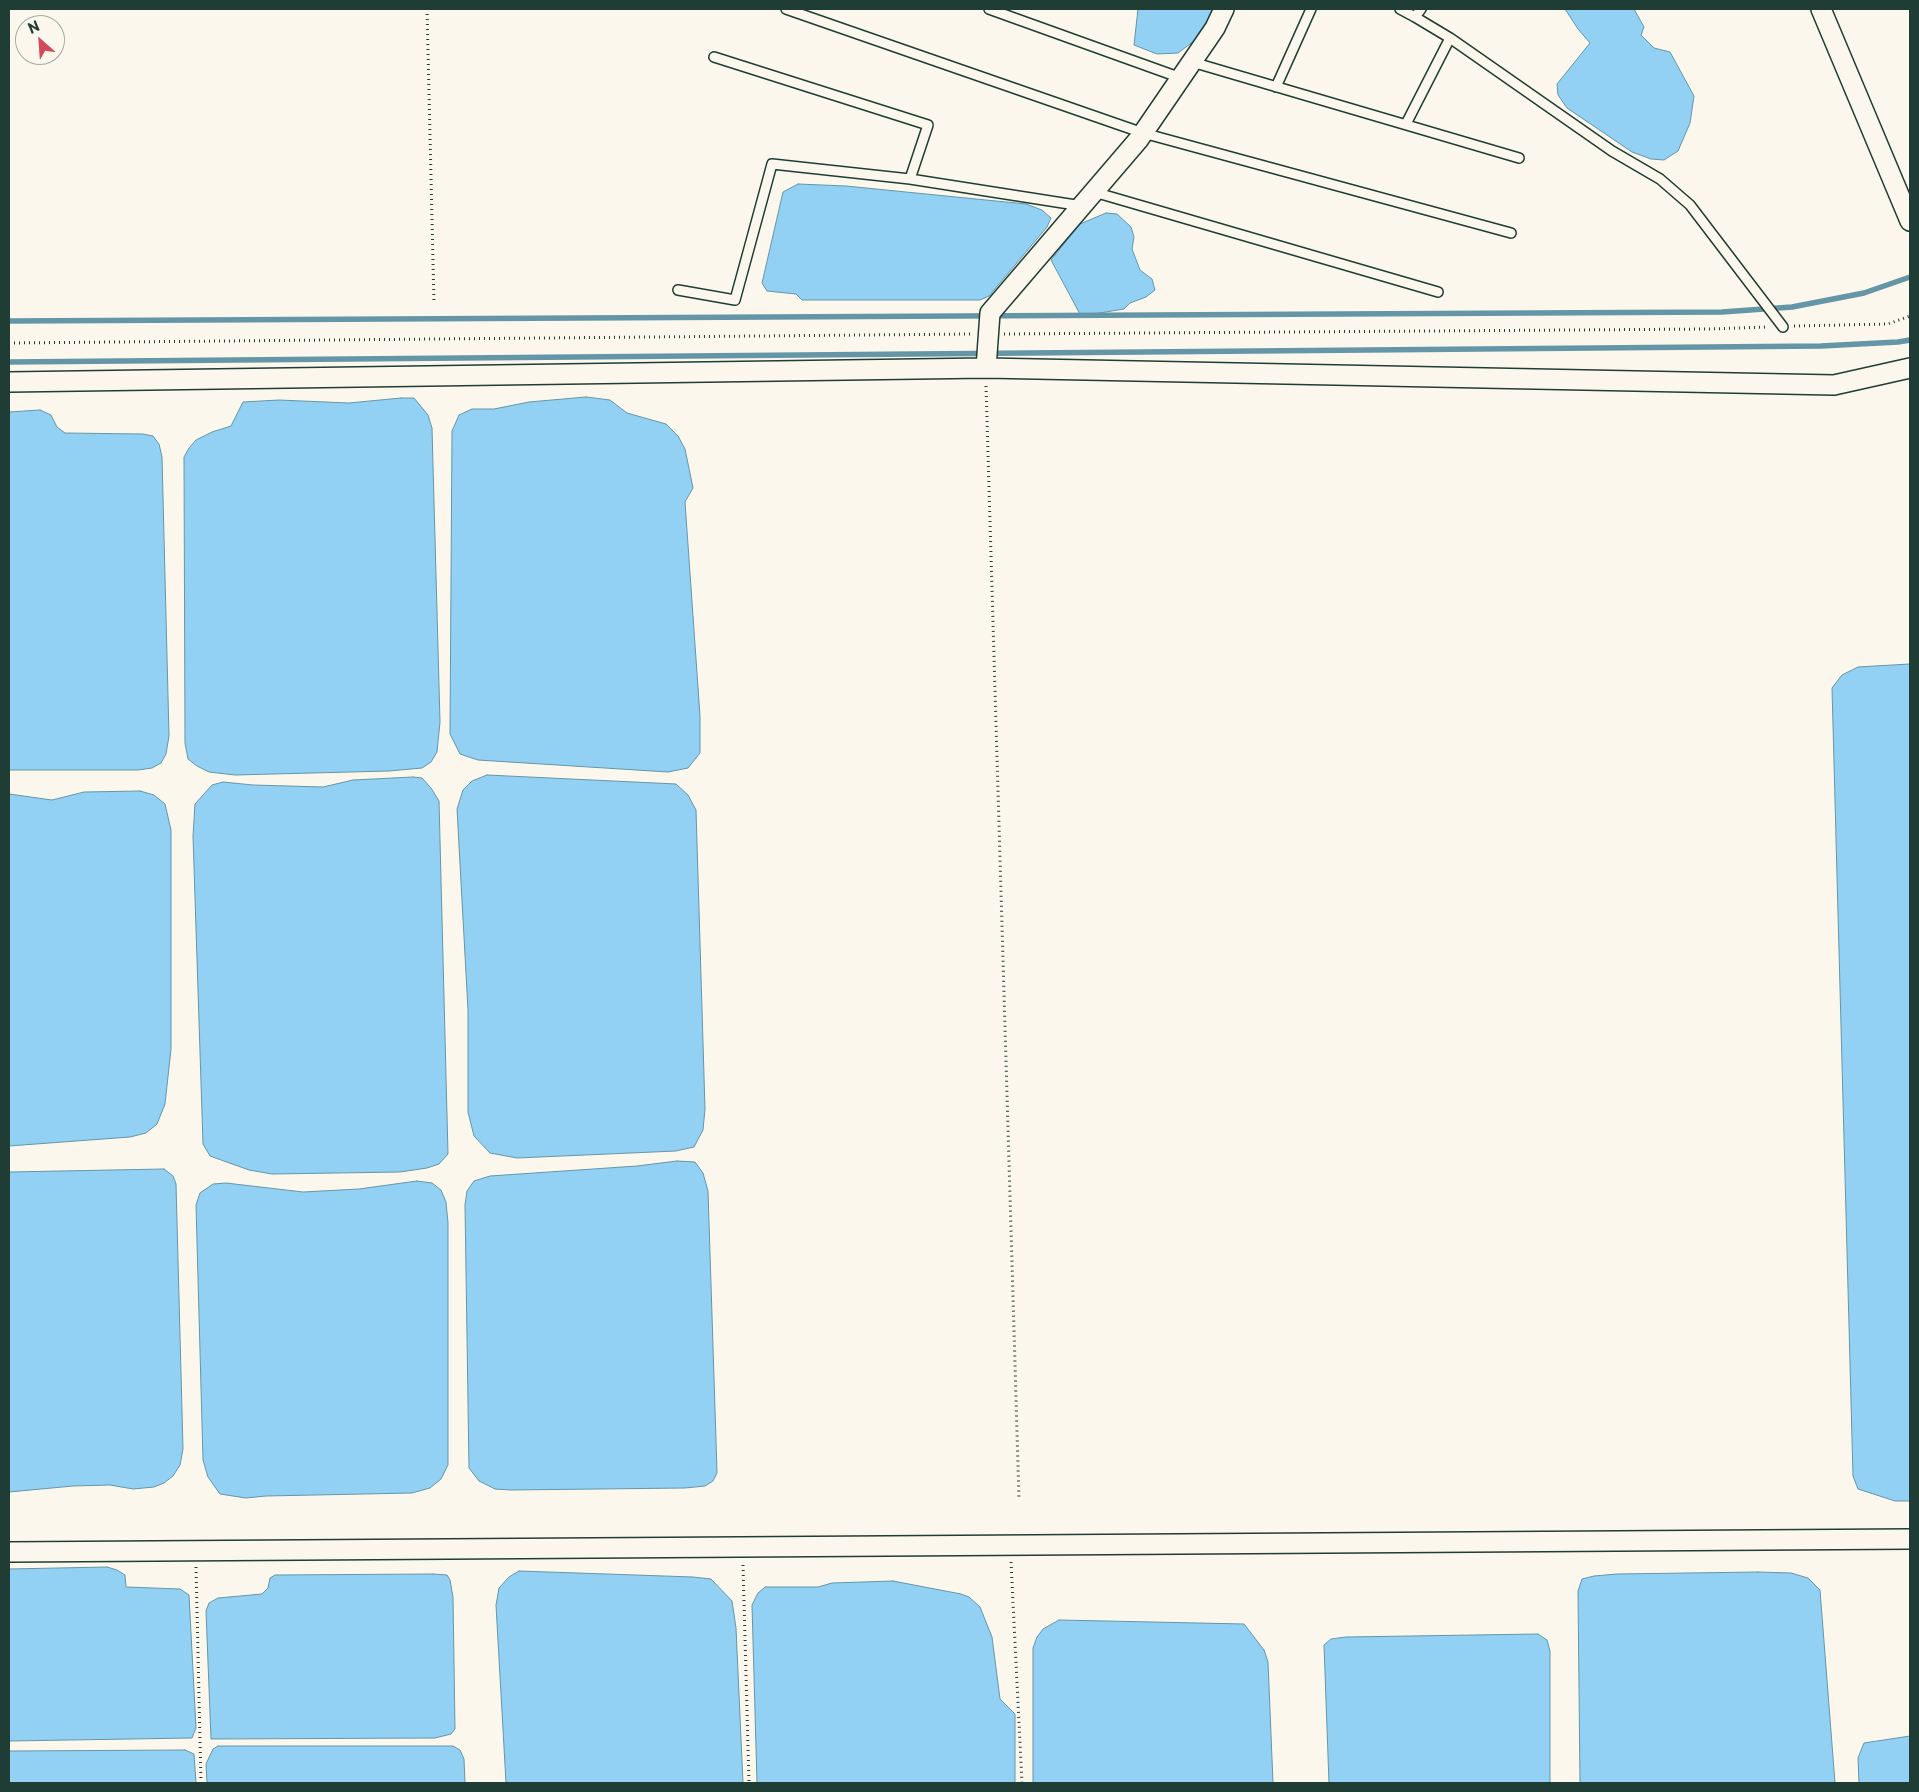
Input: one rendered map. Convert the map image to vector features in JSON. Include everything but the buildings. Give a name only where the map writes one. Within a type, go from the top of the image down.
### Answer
[{"type":"street","points":[[988,341],[1082,206],[1144,133],[1216,28],[1224,9]]},
{"type":"street","points":[[1821,9],[1910,221]]},
{"type":"street","points":[[9,382],[988,341],[1834,385],[1910,368]]},
{"type":"street","points":[[9,1552],[1910,1539]]},
{"type":"lane","points":[[786,9],[1144,133],[1511,233]]},
{"type":"lane","points":[[989,9],[1181,78]]},
{"type":"lane","points":[[1276,87],[1311,9]]},
{"type":"lane","points":[[1400,9],[1450,38],[1612,151],[1660,179],[1690,205],[1783,327]]},
{"type":"lane","points":[[1415,17],[1421,9]]},
{"type":"lane","points":[[1406,124],[1450,38]]},
{"type":"lane","points":[[714,57],[928,125],[910,179]]},
{"type":"lane","points":[[1192,62],[1519,158]]},
{"type":"lane","points":[[678,290],[735,300],[772,164],[910,179],[1082,206]]},
{"type":"lane","points":[[1094,192],[1438,292]]},
{"type":"path","points":[[427,9],[434,304]]},
{"type":"path","points":[[9,343],[988,341],[1783,327],[1888,324],[1910,316]]},
{"type":"path","points":[[988,341],[1019,1499]]},
{"type":"path","points":[[1010,1545],[1022,1783]]},
{"type":"path","points":[[742,1547],[749,1783]]},
{"type":"path","points":[[196,1551],[201,1783]]},
{"type":"water","points":[[1138,9],[1214,9],[1206,26],[1194,41],[1178,53],[1157,54],[1134,45]]},
{"type":"water","points":[[1565,9],[1634,9],[1644,27],[1641,35],[1654,48],[1670,52],[1694,96],[1690,123],[1678,151],[1664,160],[1651,159],[1632,152],[1567,108],[1558,95],[1557,84],[1590,43]]},
{"type":"water","points":[[798,184],[846,186],[1026,204],[1042,210],[1051,218],[1047,227],[989,296],[980,300],[802,300],[796,294],[767,291],[762,283],[783,192]]},
{"type":"water","points":[[1106,213],[1117,214],[1131,227],[1134,237],[1132,249],[1140,270],[1152,279],[1155,290],[1146,297],[1130,303],[1124,309],[1081,316],[1051,260],[1080,224]]},
{"type":"water","points":[[586,397],[610,400],[627,413],[666,424],[678,436],[685,449],[693,488],[685,502],[700,716],[700,753],[688,768],[668,772],[478,760],[460,754],[450,734],[452,431],[459,415],[472,409],[494,409],[529,402]]},
{"type":"water","points":[[414,398],[428,415],[432,428],[440,722],[437,752],[431,762],[422,768],[389,771],[235,775],[209,772],[197,766],[188,759],[185,743],[184,457],[196,440],[231,426],[243,402],[279,400],[349,403]]},
{"type":"water","points":[[40,410],[51,415],[57,427],[65,433],[143,434],[153,436],[159,444],[162,457],[169,736],[166,754],[161,763],[152,768],[138,770],[9,770],[9,412]]},
{"type":"water","points":[[1910,664],[1910,1501],[1895,1501],[1858,1489],[1853,1476],[1832,688],[1842,675],[1858,667]]},
{"type":"water","points":[[487,775],[676,784],[688,795],[696,810],[705,1109],[703,1130],[694,1147],[676,1151],[517,1158],[490,1153],[474,1136],[468,1112],[468,1010],[457,809],[463,790],[472,781]]},
{"type":"water","points":[[422,778],[439,801],[448,1154],[439,1164],[427,1168],[400,1172],[272,1174],[249,1170],[210,1156],[203,1144],[193,836],[195,804],[212,785],[223,782],[323,787],[353,780]]},
{"type":"water","points":[[140,791],[154,795],[165,804],[171,830],[171,1049],[165,1104],[157,1124],[146,1133],[130,1137],[9,1146],[9,794],[52,800],[84,792]]},
{"type":"water","points":[[677,1161],[695,1162],[703,1173],[708,1191],[717,1473],[713,1481],[705,1486],[685,1488],[511,1490],[495,1489],[479,1481],[469,1468],[465,1205],[467,1191],[474,1181],[490,1176],[637,1166]]},
{"type":"water","points":[[164,1169],[173,1176],[176,1184],[183,1449],[180,1465],[173,1476],[164,1483],[154,1487],[133,1489],[110,1485],[73,1486],[9,1492],[9,1172]]},
{"type":"water","points":[[417,1181],[432,1183],[441,1190],[446,1202],[448,1223],[448,1465],[441,1479],[430,1488],[412,1493],[246,1498],[220,1494],[208,1477],[203,1460],[196,1205],[200,1193],[213,1184],[226,1183],[303,1192],[359,1189]]},
{"type":"water","points":[[107,1567],[125,1575],[126,1587],[180,1589],[189,1595],[196,1728],[192,1738],[9,1741],[9,1569]]},
{"type":"water","points":[[519,1571],[711,1579],[732,1601],[736,1628],[743,1783],[506,1783],[496,1605],[499,1588],[509,1577]]},
{"type":"water","points":[[1791,1573],[1808,1578],[1820,1590],[1835,1783],[1580,1783],[1578,1591],[1582,1579],[1617,1574]]},
{"type":"water","points":[[275,1575],[447,1575],[450,1580],[453,1597],[455,1729],[451,1734],[435,1738],[211,1739],[206,1611],[209,1603],[218,1598],[262,1594],[268,1588],[270,1578]]},
{"type":"water","points":[[893,1581],[961,1594],[969,1597],[980,1607],[992,1637],[1000,1699],[1015,1714],[1015,1783],[757,1783],[752,1605],[758,1593],[765,1587],[818,1587],[832,1583]]},
{"type":"water","points":[[1059,1620],[1244,1624],[1264,1650],[1268,1662],[1273,1783],[1033,1783],[1033,1648],[1037,1637],[1043,1629]]},
{"type":"water","points":[[1538,1634],[1547,1640],[1550,1651],[1550,1783],[1329,1783],[1324,1645],[1331,1639],[1346,1637]]},
{"type":"water","points":[[1910,1736],[1910,1783],[1859,1783],[1858,1758],[1864,1743]]},
{"type":"water","points":[[218,1746],[453,1746],[460,1750],[464,1759],[465,1783],[207,1783],[206,1764],[213,1749]]},
{"type":"water","points":[[185,1750],[194,1754],[196,1783],[9,1783],[9,1751]]},
{"type":"waterway","points":[[9,321],[1722,312],[1792,307],[1864,293],[1910,277]]},
{"type":"waterway","points":[[9,362],[1821,346],[1910,340]]}]
